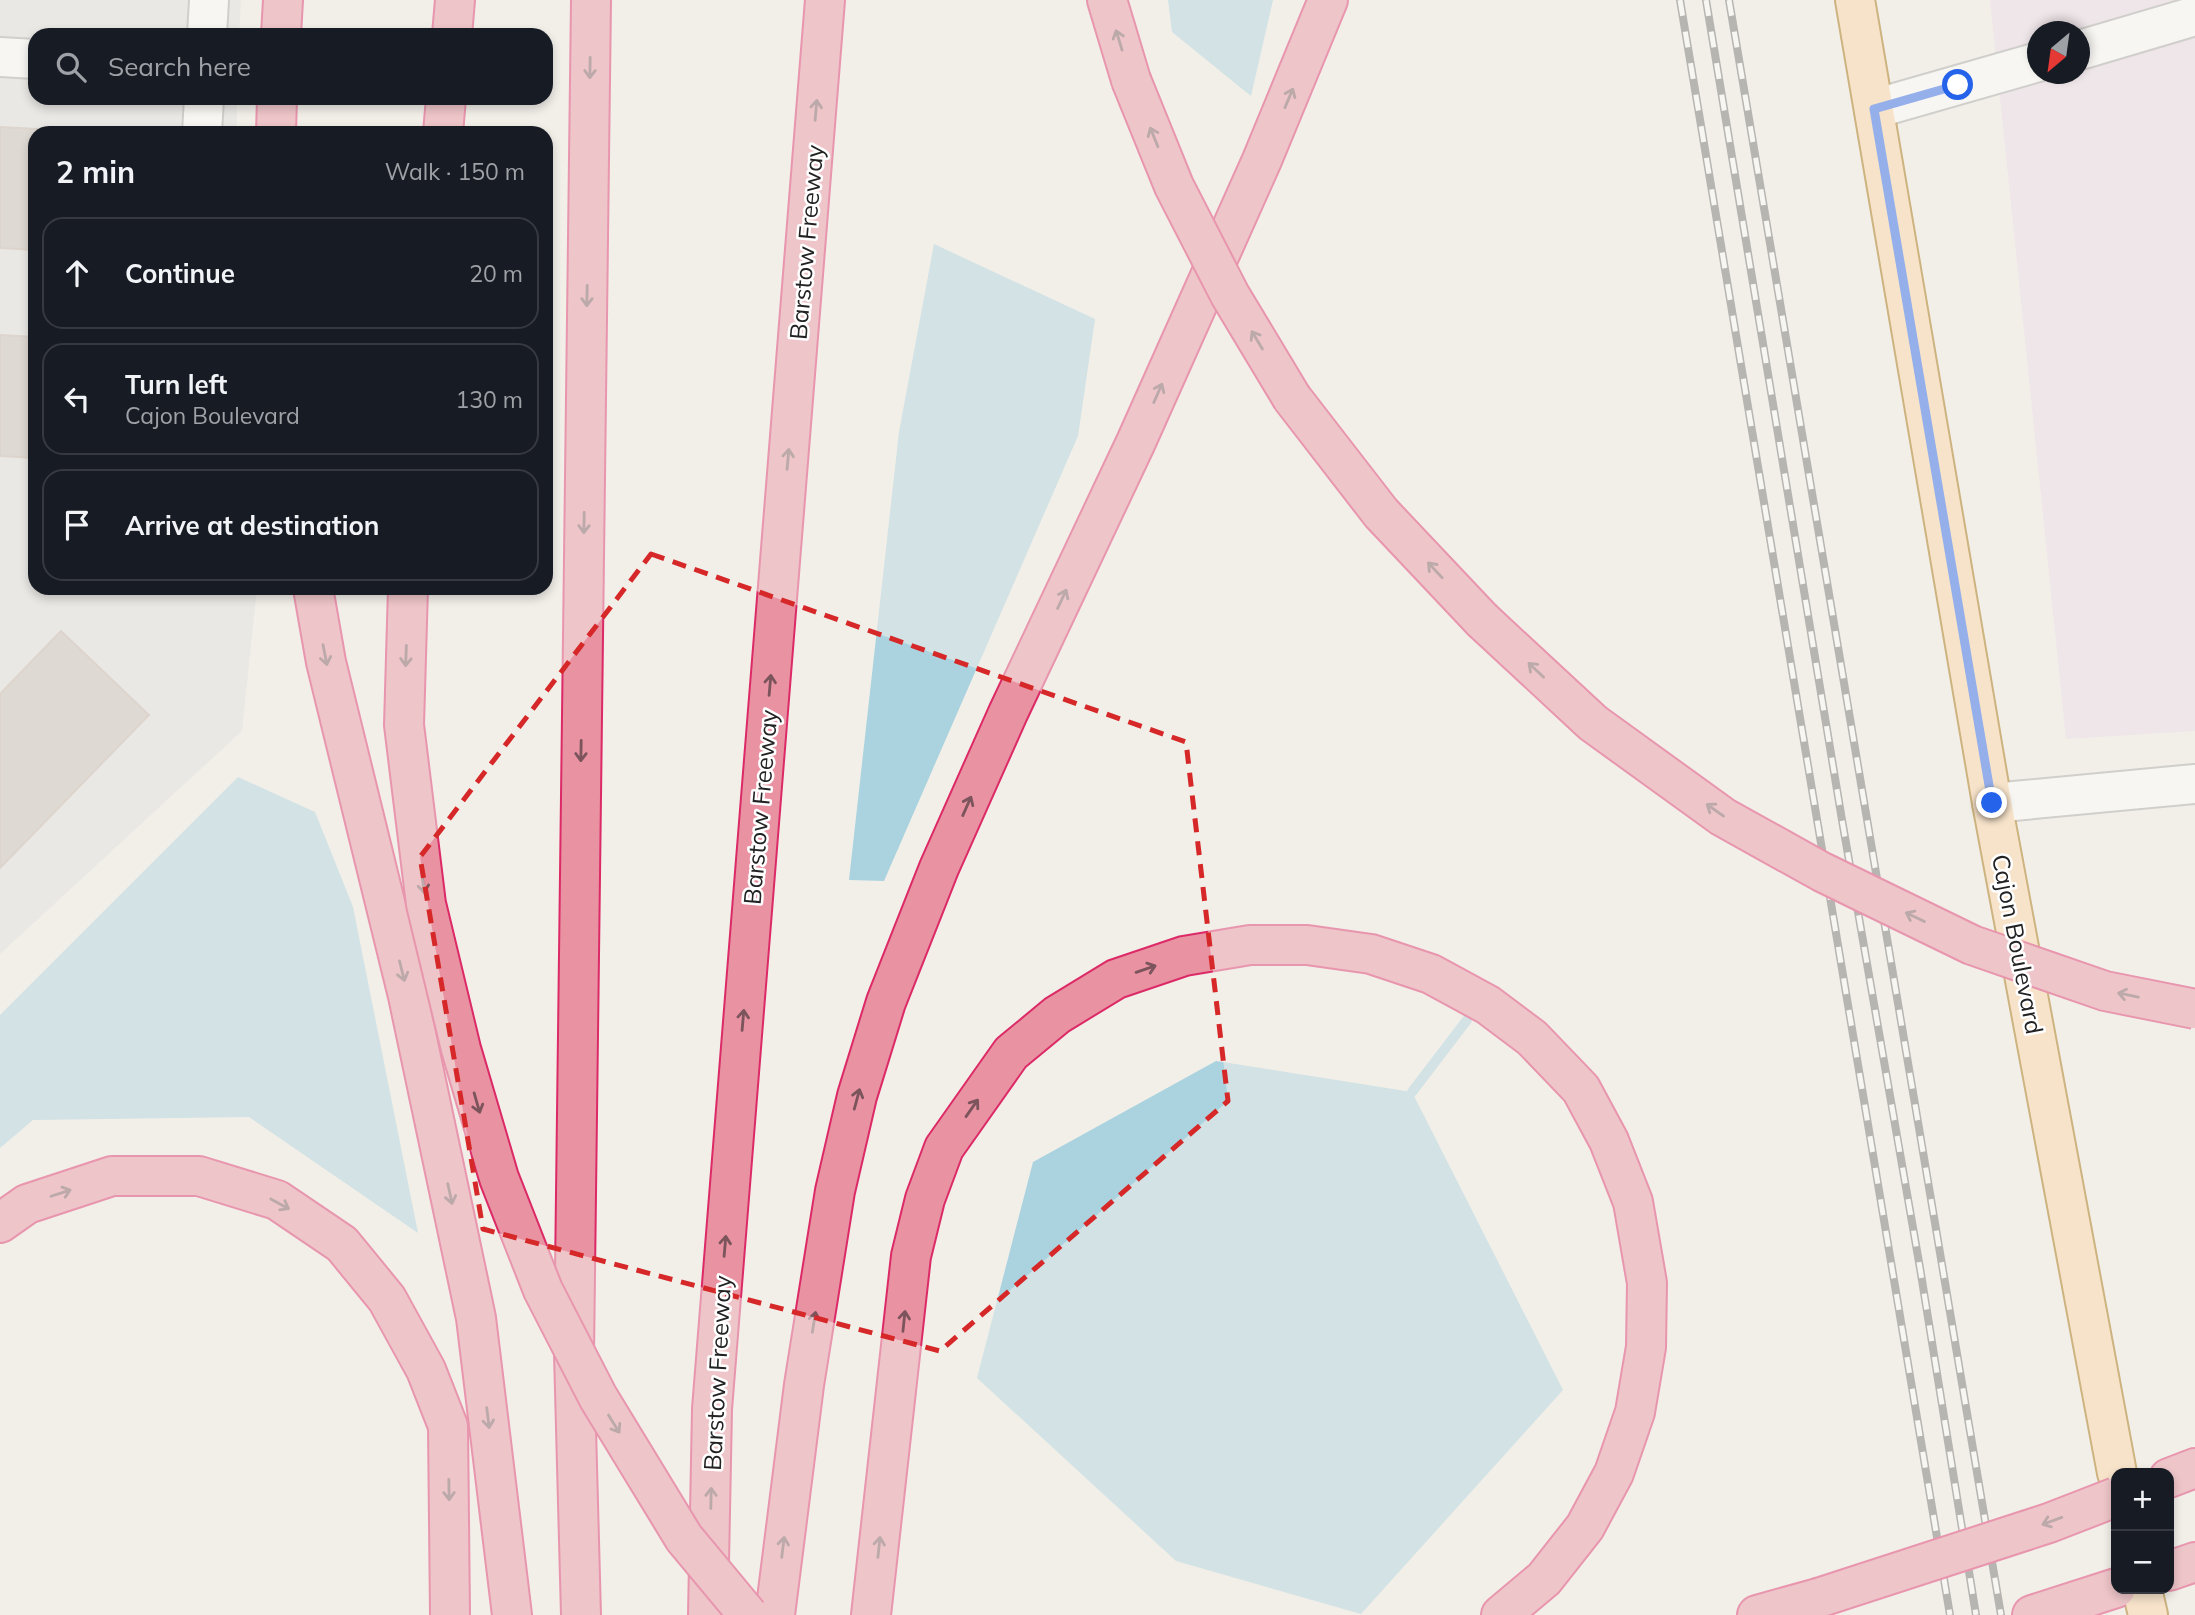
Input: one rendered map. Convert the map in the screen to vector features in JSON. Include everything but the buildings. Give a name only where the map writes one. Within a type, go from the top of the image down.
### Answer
[{"type":"highway","points":[[281,28],[283,0]]},
{"type":"highway","points":[[453,28],[455,0]]},
{"type":"highway","points":[[581,1615],[575,1353],[591,0]]},
{"type":"highway","name":"Barstow Freeway","points":[[708,1615],[712,1409],[825,0]]},
{"type":"highway","points":[[1107,0],[1131,80],[1174,186],[1230,295],[1292,398],[1381,513],[1482,620],[1593,723],[1723,817],[1822,872],[1972,945],[2105,990],[2195,1009]]},
{"type":"highway","points":[[775,1615],[804,1385],[835,1191],[857,1096],[886,1002],[950,844],[1008,713],[1147,417],[1262,160],[1328,0]]},
{"type":"highway","points":[[276,126],[277,105]]},
{"type":"highway","points":[[444,126],[445,105]]},
{"type":"highway","points":[[314,595],[329,675],[408,996],[476,1318],[512,1615]]},
{"type":"highway","points":[[408,595],[404,725],[426,904],[461,1049],[499,1178],[543,1290],[598,1397],[684,1538],[748,1615]]},
{"type":"highway","points":[[871,1615],[911,1256],[925,1199],[944,1148],[1012,1053],[1057,1015],[1116,979],[1184,956],[1250,945],[1307,945],[1371,954],[1431,974],[1488,1006],[1532,1038],[1581,1089],[1609,1141],[1633,1202],[1647,1283],[1646,1347],[1635,1412],[1614,1473],[1585,1527],[1544,1578],[1501,1615]]},
{"type":"highway","points":[[0,1223],[27,1204],[112,1176],[199,1175],[276,1200],[342,1244],[387,1299],[426,1370],[448,1426],[450,1615]]},
{"type":"highway","points":[[2174,1476],[2195,1468]]},
{"type":"highway","points":[[1756,1615],[1818,1598],[2049,1523],[2111,1499]]},
{"type":"highway","points":[[2174,1569],[2195,1562]]},
{"type":"highway","points":[[2032,1615],[2111,1590]]},
{"type":"main road","name":"Cajon Boulevard","points":[[1855,0],[1992,803],[2116,1468]]},
{"type":"main road","points":[[2144,1594],[2148,1615]]},
{"type":"street","points":[[207,28],[209,0]]},
{"type":"street","points":[[2090,47],[2195,16]]},
{"type":"street","points":[[0,57],[28,59]]},
{"type":"street","points":[[1874,109],[2027,65]]},
{"type":"street","points":[[202,126],[204,105]]},
{"type":"street","points":[[1992,803],[2195,785]]},
{"type":"highlighted area","points":[[651,554],[1186,742],[1228,1101],[940,1351],[483,1229],[420,857]]},
{"type":"shaded area","points":[[0,0],[241,0],[239,28],[28,28],[28,105],[237,105],[237,126],[28,126],[28,595],[256,595],[242,731],[0,954]]},
{"type":"shaded area","points":[[1990,0],[2195,0],[2195,731],[2066,739]]},
{"type":"water","points":[[1168,0],[1273,0],[1251,96],[1172,32]]},
{"type":"water","points":[[934,244],[1095,319],[1078,436],[884,881],[849,880],[899,432]]},
{"type":"water","points":[[238,777],[315,812],[353,907],[418,1233],[249,1117],[33,1120],[0,1148],[0,1015]]},
{"type":"water","points":[[1216,1061],[1412,1092],[1563,1390],[1361,1614],[1176,1561],[977,1378],[1033,1162]]},
{"type":"waterway","points":[[1412,1092],[1467,1020]]},
{"type":"railway","points":[[1680,0],[1950,1615]]},
{"type":"railway","points":[[1706,0],[1976,1615]]},
{"type":"railway","points":[[1729,0],[2001,1615]]},
{"type":"route","points":[[1958,85],[1874,109],[1992,803]]}]
